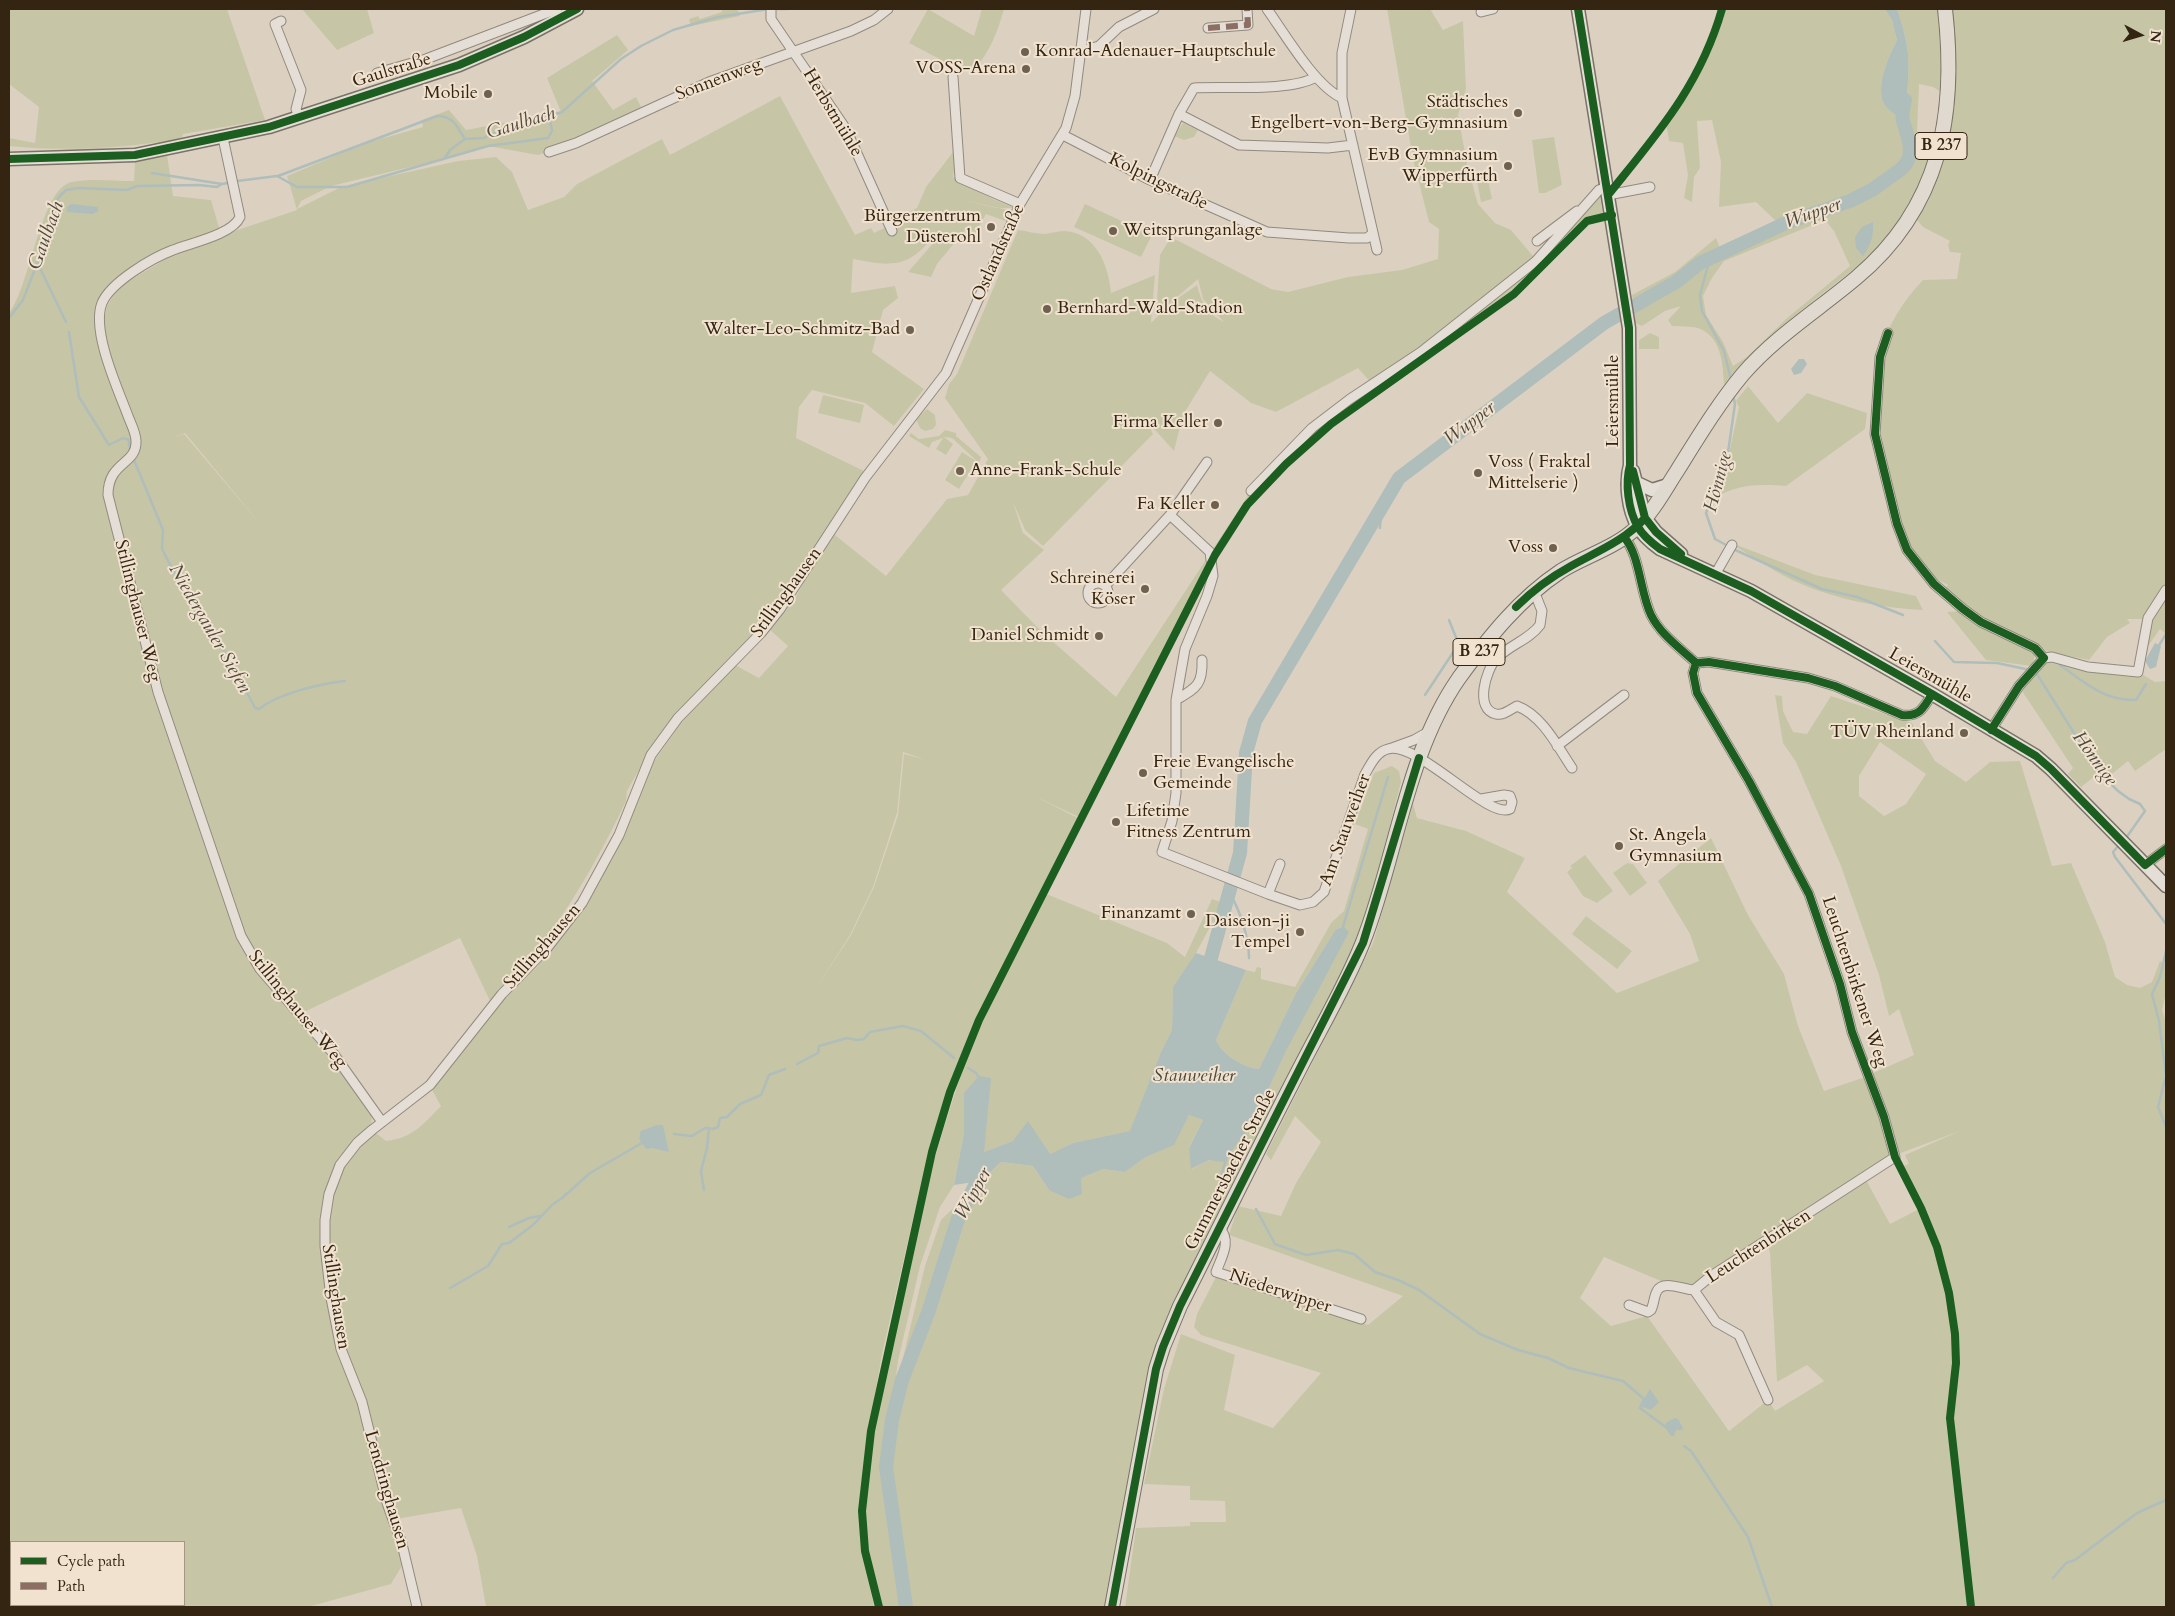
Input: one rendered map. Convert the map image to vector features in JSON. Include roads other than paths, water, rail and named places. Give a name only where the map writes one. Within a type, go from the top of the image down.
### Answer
[{"type":"main road","name":"Gaulstraße","points":[[9,159],[135,155],[223,138],[299,118],[459,65],[520,40],[560,11],[577,9]]},
{"type":"main road","name":"Leiersmühle","points":[[1578,9],[1626,298],[1629,332],[1630,465],[1635,482],[1641,522]]},
{"type":"main road","name":"B 237","points":[[1641,522],[1740,378],[1778,339],[1872,264],[1893,242],[1913,214],[1938,158],[1945,122],[1948,89],[1945,9]]},
{"type":"main road","name":"Leiersmühle","points":[[1630,465],[1627,474],[1629,493],[1641,522],[1656,532],[1687,560],[1716,573],[1932,694],[2036,756],[2166,886]]},
{"type":"main road","points":[[1635,482],[1652,490],[1668,485]]},
{"type":"main road","name":"Gummersbacher Straße","points":[[1112,1607],[1158,1361],[1180,1306],[1363,943],[1419,758],[1432,730],[1462,675],[1516,607],[1534,590],[1562,571],[1624,538],[1641,522]]},
{"type":"street","name":"Sonnenweg","points":[[549,152],[576,143],[709,82],[851,32],[874,20],[888,9]]},
{"type":"street","name":"Ostlandstraße","points":[[865,478],[946,373],[1020,204],[1063,135],[1075,96],[1086,9]]},
{"type":"street","points":[[1080,51],[1099,46],[1120,27],[1154,9]]},
{"type":"street","points":[[1208,28],[1248,25],[1247,9]]},
{"type":"street","points":[[1267,9],[1316,77],[1331,93],[1342,98]]},
{"type":"street","points":[[1351,9],[1342,53],[1342,98],[1370,212],[1372,234],[1377,250]]},
{"type":"street","points":[[1481,12],[1493,9]]},
{"type":"street","name":"Gaulstraße","points":[[377,72],[426,59],[560,11]]},
{"type":"street","name":"Herbstmühle","points":[[771,11],[771,18],[846,129],[884,224],[892,231]]},
{"type":"street","points":[[281,21],[275,24],[301,90],[296,109],[299,118]]},
{"type":"street","points":[[954,77],[960,178],[1020,204]]},
{"type":"street","points":[[1150,180],[1183,104],[1194,88],[1286,86],[1307,82],[1316,77]]},
{"type":"street","points":[[1179,114],[1239,145],[1323,148],[1353,146]]},
{"type":"street","name":"Kolpingstraße","points":[[1063,135],[1150,180],[1274,234],[1349,238],[1368,238],[1372,234]]},
{"type":"street","name":"Stillinghauser Weg","points":[[223,138],[240,217],[236,224],[223,232],[171,250],[121,280],[106,295],[101,306],[102,343],[136,440],[130,459],[113,471],[108,486],[108,495],[158,692],[241,936],[260,969],[334,1053],[382,1122]]},
{"type":"street","points":[[1251,491],[1312,428],[1421,352],[1536,261],[1599,190],[1608,191],[1650,187]]},
{"type":"street","points":[[1537,241],[1583,208]]},
{"type":"street","points":[[1888,333],[1880,357],[1876,434],[1897,524],[1907,550],[1934,584],[1963,609],[1981,622],[2035,648],[2044,658]]},
{"type":"street","points":[[1105,586],[1170,515],[1207,462]]},
{"type":"street","name":"Stillinghausen","points":[[350,1374],[341,1349],[331,1298],[325,1246],[325,1220],[329,1194],[340,1165],[357,1143],[430,1085],[502,994],[547,948],[582,903],[619,835],[651,755],[678,718],[761,633],[780,610],[865,478]]},
{"type":"street","name":"Am Stauweiher","points":[[1170,515],[1210,552],[1213,576],[1207,596],[1185,649],[1176,700],[1176,793],[1172,821],[1162,852],[1300,905],[1313,902],[1324,892],[1365,774],[1379,753],[1414,740],[1432,730]]},
{"type":"street","points":[[1624,538],[1630,544],[1642,592],[1651,616],[1671,641],[1696,664],[1709,662],[1808,678],[1835,686],[1902,715],[1913,716],[1922,711],[1932,694]]},
{"type":"street","points":[[1716,573],[1730,548]]},
{"type":"street","points":[[1534,590],[1542,611],[1540,625],[1496,659],[1485,680],[1484,701],[1490,712],[1497,714],[1503,714],[1517,706],[1526,709],[1557,746],[1572,768]]},
{"type":"street","points":[[1991,730],[2031,671],[2044,658],[2052,657],[2088,666],[2138,672],[2148,618],[2166,590]]},
{"type":"street","points":[[1176,700],[1199,684],[1203,676],[1202,660]]},
{"type":"street","name":"Leuchtenbirkener Weg","points":[[1696,664],[1693,672],[1697,693],[1749,781],[1809,894],[1840,984],[1852,1032],[1884,1117],[1895,1157]]},
{"type":"street","points":[[1557,746],[1624,695]]},
{"type":"street","points":[[1391,748],[1419,758],[1480,799]]},
{"type":"street","points":[[2145,865],[2166,849]]},
{"type":"street","points":[[1268,894],[1280,864]]},
{"type":"street","name":"Leuchtenbirken","points":[[1629,1305],[1648,1312],[1651,1310],[1656,1292],[1661,1286],[1668,1284],[1683,1290],[1694,1290],[1711,1276],[1895,1157]]},
{"type":"street","name":"Niederwipper","points":[[1219,1227],[1225,1234],[1227,1242],[1216,1272],[1361,1319]]},
{"type":"street","points":[[1694,1290],[1716,1322],[1739,1335],[1768,1400]]},
{"type":"street","name":"Lendringhausen","points":[[350,1374],[362,1402],[417,1607]]},
{"type":"water","points":[[1885,9],[1897,9],[1906,38],[1909,63],[1908,87],[1905,117],[1902,119],[1886,107],[1882,100],[1881,92],[1884,73],[1897,40],[1892,20]]},
{"type":"water","points":[[72,204],[98,207],[98,211],[93,214],[68,212],[66,210],[68,206]]},
{"type":"water","points":[[1873,222],[1871,240],[1863,256],[1856,248],[1855,237],[1862,227]]},
{"type":"water","points":[[1799,359],[1804,359],[1807,364],[1801,373],[1794,375],[1791,369]]},
{"type":"water","points":[[2155,643],[2161,646],[2156,667],[2150,669],[2145,661]]},
{"type":"water","name":"Stauweiher","points":[[1344,927],[1349,932],[1286,1051],[1251,1126],[1223,1162],[1209,1160],[1191,1169],[1189,1148],[1203,1120],[1189,1115],[1174,1145],[1146,1157],[1125,1172],[1103,1169],[1081,1178],[1082,1194],[1069,1199],[1049,1190],[1033,1166],[1001,1162],[981,1181],[954,1185],[964,1133],[964,1093],[979,1076],[991,1078],[984,1152],[1013,1141],[1028,1121],[1050,1154],[1073,1143],[1130,1131],[1161,1052],[1172,1030],[1173,987],[1196,953],[1246,970],[1216,1040],[1228,1055],[1240,1063],[1259,1069],[1296,993],[1336,929]]},
{"type":"water","points":[[657,1125],[663,1125],[669,1152],[652,1148],[646,1149],[641,1141],[641,1131]]},
{"type":"water","points":[[1650,1389],[1659,1402],[1651,1410],[1640,1406]]},
{"type":"water","points":[[1675,1418],[1678,1419],[1683,1428],[1682,1430],[1676,1430],[1674,1436],[1671,1436],[1664,1426]]},
{"type":"waterway","name":"Gaulbach","points":[[278,176],[437,116],[443,116],[451,120],[465,139],[484,138],[491,134],[513,130],[527,122],[562,112],[621,59],[641,46],[673,30],[718,17],[769,9]]},
{"type":"waterway","name":"Gaulbach","points":[[774,9],[788,9]]},
{"type":"waterway","name":"Wupper","points":[[1206,976],[1240,853],[1246,753],[1255,721],[1399,478],[1604,323],[1676,282],[1700,263],[1786,223],[1850,201],[1872,190],[1900,170],[1905,165],[1910,153],[1909,140],[1902,119],[1905,100]]},
{"type":"waterway","points":[[9,318],[23,300],[47,238],[58,198],[66,190],[78,188],[127,190],[137,186],[199,185],[217,187],[237,181],[277,176],[297,187],[347,187],[488,146],[548,138],[552,131],[549,115]]},
{"type":"waterway","points":[[445,158],[450,150],[465,139]]},
{"type":"waterway","points":[[152,173],[222,184]]},
{"type":"waterway","name":"Hönnige","points":[[1710,258],[1700,295],[1702,311],[1724,351],[1731,380]]},
{"type":"waterway","name":"Niedergauler Siefen","points":[[38,264],[66,322]]},
{"type":"waterway","points":[[69,332],[79,397],[109,445],[123,438],[129,440],[129,446]]},
{"type":"waterway","name":"Hönnige","points":[[1728,546],[1715,539],[1706,513],[1727,459],[1735,404],[1733,395]]},
{"type":"waterway","name":"Niedergauler Siefen","points":[[134,460],[163,530],[162,549],[176,576],[198,606],[255,708],[259,709],[277,698],[300,690],[345,681]]},
{"type":"waterway","points":[[1380,528],[1381,509]]},
{"type":"waterway","name":"Hönnige","points":[[1733,549],[1822,589],[1857,597],[1903,615]]},
{"type":"waterway","points":[[1425,695],[1454,651],[1457,640],[1449,620]]},
{"type":"waterway","points":[[2158,647],[2166,634]]},
{"type":"waterway","name":"Hönnige","points":[[1935,641],[1954,662],[1997,663],[2030,670]]},
{"type":"waterway","points":[[2060,665],[2086,684],[2114,697],[2136,700],[2146,684]]},
{"type":"waterway","name":"Hönnige","points":[[2035,671],[2098,771],[2118,791],[2140,804],[2145,811],[2126,838]]},
{"type":"waterway","points":[[1342,930],[1388,777]]},
{"type":"waterway","name":"Hönnige","points":[[2120,844],[2113,852],[2115,857],[2166,924]]},
{"type":"waterway","points":[[1230,894],[1243,924],[1249,958]]},
{"type":"waterway","name":"Hönnige","points":[[2166,951],[2160,977],[2152,994],[2159,1021],[2166,1076],[2158,1107],[2166,1127]]},
{"type":"waterway","points":[[797,1064],[818,1053],[819,1046],[847,1038],[864,1039],[870,1032],[903,1026],[921,1031],[954,1058]]},
{"type":"waterway","points":[[968,1068],[976,1073],[979,1078]]},
{"type":"waterway","points":[[674,1134],[692,1136],[705,1128],[713,1129],[718,1127],[720,1118],[727,1117],[740,1104],[761,1095],[769,1075],[785,1069]]},
{"type":"waterway","points":[[704,1190],[701,1171],[707,1148],[709,1128]]},
{"type":"waterway","points":[[450,1288],[488,1266],[502,1244],[509,1243],[533,1225],[552,1205],[590,1173],[642,1143]]},
{"type":"waterway","points":[[1220,1180],[1228,1152]]},
{"type":"waterway","name":"Wipper","points":[[906,1607],[886,1467],[892,1420],[902,1380],[928,1313],[959,1216],[986,1165]]},
{"type":"waterway","points":[[1256,1209],[1275,1244],[1306,1255],[1338,1250],[1354,1254],[1375,1272],[1419,1290],[1480,1334],[1518,1350],[1548,1358],[1569,1368],[1623,1381],[1644,1399],[1640,1408],[1667,1428]]},
{"type":"waterway","points":[[509,1227],[529,1218],[540,1216]]},
{"type":"waterway","points":[[1684,1446],[1691,1451],[1748,1537],[1772,1607]]},
{"type":"waterway","points":[[2053,1578],[2066,1563],[2075,1560],[2137,1513],[2166,1500]]},
{"type":"place","name":"Konrad-Adenauer-Hauptschule","points":[[1025,52]]},
{"type":"place","name":"VOSS-Arena","points":[[1026,69]]},
{"type":"place","name":"Mobile","points":[[488,94]]},
{"type":"place","name":"Städtisches Engelbert-von-Berg-Gymnasium","points":[[1518,113]]},
{"type":"place","name":"EvB Gymnasium Wipperfürth","points":[[1508,166]]},
{"type":"place","name":"Bürgerzentrum Düsterohl","points":[[991,227]]},
{"type":"place","name":"Weitsprunganlage","points":[[1113,231]]},
{"type":"place","name":"Bernhard-Wald-Stadion","points":[[1047,309]]},
{"type":"place","name":"Walter-Leo-Schmitz-Bad","points":[[910,330]]},
{"type":"place","name":"Firma Keller","points":[[1218,423]]},
{"type":"place","name":"Anne-Frank-Schule","points":[[960,471]]},
{"type":"place","name":"Voss ( Fraktal Mittelserie )","points":[[1478,473]]},
{"type":"place","name":"Fa Keller","points":[[1215,505]]},
{"type":"place","name":"Voss","points":[[1553,548]]},
{"type":"place","name":"Schreinerei Köser","points":[[1145,589]]},
{"type":"place","name":"Daniel Schmidt","points":[[1099,636]]},
{"type":"place","name":"TÜV Rheinland","points":[[1964,733]]},
{"type":"place","name":"Freie Evangelische Gemeinde","points":[[1143,773]]},
{"type":"place","name":"Lifetime Fitness Zentrum","points":[[1116,822]]},
{"type":"place","name":"St. Angela Gymnasium","points":[[1619,846]]},
{"type":"place","name":"Finanzamt","points":[[1191,914]]},
{"type":"place","name":"Daiseion-ji Tempel","points":[[1300,932]]}]
